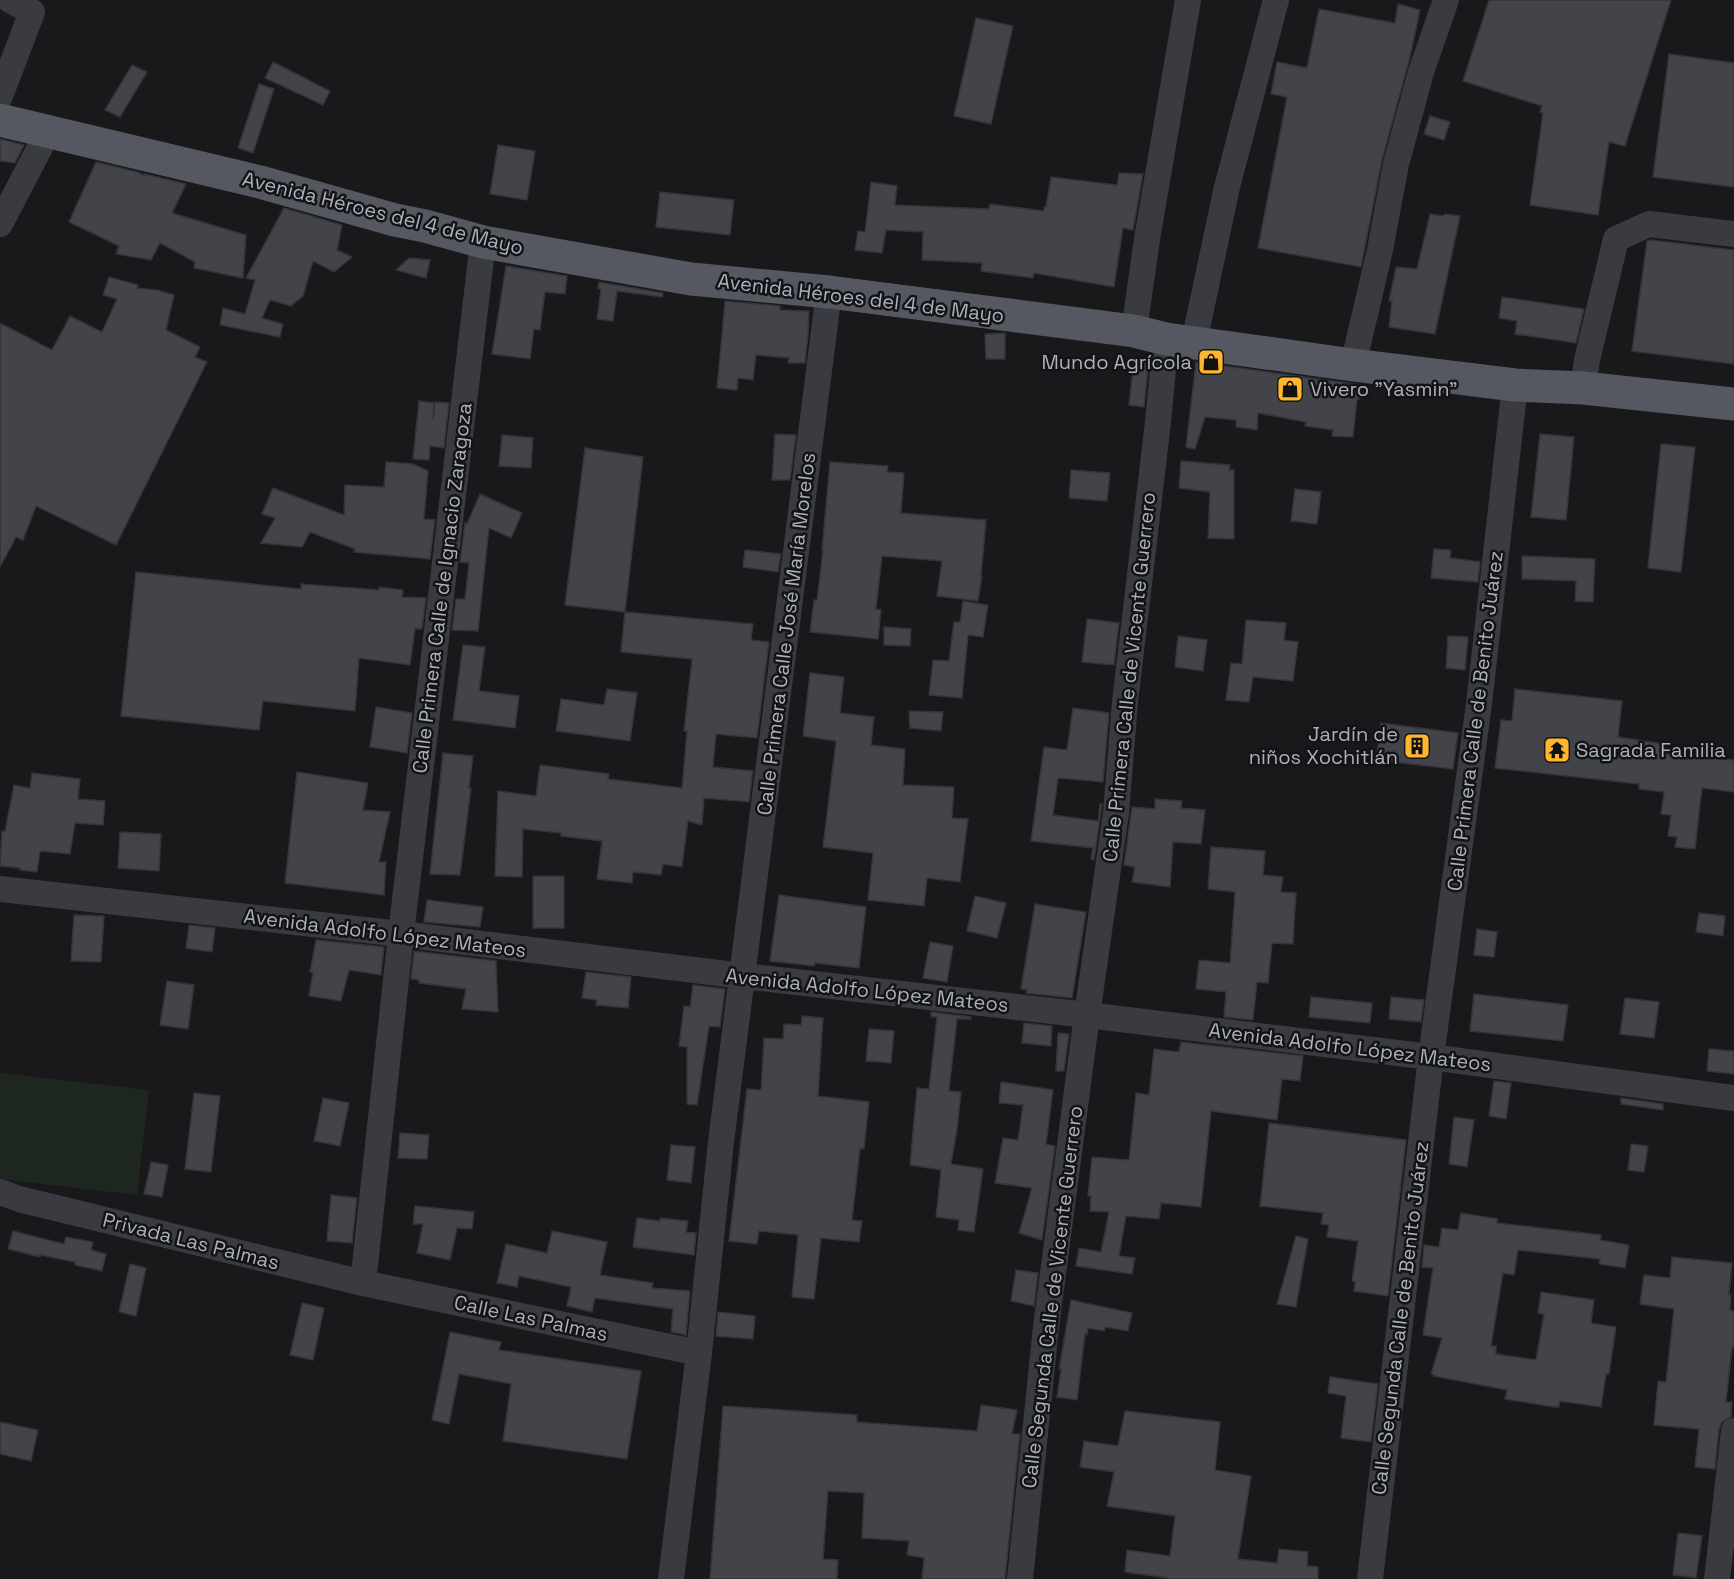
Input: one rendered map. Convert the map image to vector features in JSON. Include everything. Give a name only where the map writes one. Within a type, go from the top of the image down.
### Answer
[{"type":"main road","name":"Avenida Héroes del 4 de Mayo","points":[[1,98],[48,132],[260,182],[483,242],[691,279],[829,292],[1134,331],[1180,341],[1515,385],[1583,388],[1734,404]]},
{"type":"street","points":[[1,98],[32,12],[10,0]]},
{"type":"street","points":[[1134,331],[1188,0]]},
{"type":"street","name":"Calle Primera Calle de Vicente Guerrero","points":[[1087,1014],[1116,813],[1125,702],[1158,422],[1227,187],[1276,0]]},
{"type":"street","points":[[1353,365],[1380,250],[1396,164],[1421,72],[1446,0]]},
{"type":"street","points":[[0,224],[48,132]]},
{"type":"street","points":[[1583,388],[1587,360],[1616,239],[1649,224],[1734,234]]},
{"type":"street","name":"Calle Primera Calle de Ignacio Zaragoza","points":[[363,1283],[401,934],[483,242]]},
{"type":"street","name":"Calle Primera Calle José María Morelos","points":[[671,1579],[699,1353],[721,1142],[829,292]]},
{"type":"street","name":"Calle Primera Calle de Benito Juárez","points":[[1431,1057],[1479,704],[1515,385]]},
{"type":"street","name":"Avenida Adolfo López Mateos","points":[[0,889],[1087,1014],[1734,1098]]},
{"type":"street","name":"Calle Segunda Calle de Vicente Guerrero","points":[[1020,1579],[1046,1327],[1087,1014]]},
{"type":"street","name":"Calle Segunda Calle de Benito Juárez","points":[[1370,1579],[1431,1057]]},
{"type":"street","name":"Privada Las Palmas","points":[[9,1196],[363,1283]]},
{"type":"street","name":"Calle Las Palmas","points":[[363,1283],[699,1353]]},
{"type":"street","points":[[1717,1579],[1734,1431]]},
{"type":"shaded area","points":[[0,1073],[149,1090],[137,1195],[0,1179]]},
{"type":"building","points":[[1489,0],[1671,0],[1625,146],[1609,142],[1598,215],[1530,205],[1543,113],[1540,112],[1542,106],[1463,81]]},
{"type":"building","points":[[1398,4],[1420,10],[1410,57],[1382,160],[1361,267],[1258,248],[1287,97],[1271,94],[1277,62],[1307,68],[1319,9],[1395,23]]},
{"type":"building","points":[[976,18],[1013,26],[991,124],[954,116]]},
{"type":"building","points":[[1669,54],[1734,63],[1734,187],[1653,177]]},
{"type":"building","points":[[273,62],[330,91],[323,105],[265,78]]},
{"type":"building","points":[[132,65],[147,72],[120,117],[105,110]]},
{"type":"building","points":[[259,84],[274,89],[253,153],[238,148]]},
{"type":"building","points":[[1430,116],[1450,122],[1444,140],[1424,134]]},
{"type":"building","points":[[0,139],[24,145],[15,163],[0,161]]},
{"type":"building","points":[[498,145],[535,151],[527,200],[490,194]]},
{"type":"building","points":[[96,162],[186,184],[172,213],[246,235],[243,278],[194,268],[195,262],[160,243],[151,260],[116,254],[119,246],[69,222]]},
{"type":"building","points":[[1119,173],[1143,174],[1133,230],[1123,228],[1114,287],[1034,273],[1033,278],[981,271],[982,263],[922,260],[923,232],[886,230],[882,253],[855,250],[858,231],[865,232],[871,182],[897,186],[895,205],[989,209],[990,204],[1044,211],[1051,177],[1117,185]]},
{"type":"building","points":[[660,192],[734,200],[730,235],[656,227]]},
{"type":"building","points":[[284,208],[342,225],[337,250],[352,257],[334,272],[313,261],[303,296],[291,306],[270,300],[262,318],[283,324],[280,337],[220,325],[223,308],[245,314],[255,280],[246,278]]},
{"type":"building","points":[[1430,214],[1460,216],[1435,334],[1389,327],[1392,301],[1389,301],[1396,267],[1417,269]]},
{"type":"building","points":[[1647,241],[1734,250],[1734,364],[1632,351]]},
{"type":"building","points":[[409,258],[430,260],[426,278],[396,270]]},
{"type":"building","points":[[506,266],[567,276],[565,294],[545,292],[540,330],[534,329],[530,359],[492,354]]},
{"type":"building","points":[[109,277],[138,285],[137,288],[174,295],[166,330],[200,347],[195,357],[207,362],[116,545],[36,506],[23,540],[16,537],[0,567],[0,323],[52,350],[70,316],[102,332],[117,299],[103,295]]},
{"type":"building","points":[[599,282],[663,293],[662,297],[617,291],[613,321],[597,319],[601,289],[598,289]]},
{"type":"building","points":[[1502,297],[1584,309],[1576,343],[1515,334],[1517,321],[1499,318]]},
{"type":"building","points":[[725,301],[780,306],[780,310],[809,311],[805,363],[788,363],[789,358],[756,355],[753,380],[738,378],[737,390],[717,388]]},
{"type":"building","points":[[1005,333],[1005,359],[986,359],[985,334]]},
{"type":"building","points":[[1134,359],[1149,360],[1144,407],[1129,405]]},
{"type":"building","points":[[1196,362],[1361,385],[1359,399],[1357,399],[1353,437],[1332,436],[1333,430],[1305,426],[1306,422],[1258,413],[1257,430],[1236,427],[1236,420],[1205,417],[1195,449],[1186,447]]},
{"type":"building","points":[[419,401],[434,403],[433,419],[435,402],[449,403],[444,448],[430,446],[429,460],[413,459]]},
{"type":"building","points":[[775,434],[796,435],[790,480],[772,480]]},
{"type":"building","points":[[1540,434],[1574,437],[1566,520],[1531,517]]},
{"type":"building","points":[[502,435],[533,438],[531,468],[499,466]]},
{"type":"building","points":[[1661,444],[1695,447],[1681,572],[1648,568]]},
{"type":"building","points":[[585,448],[643,457],[625,612],[565,605]]},
{"type":"building","points":[[1181,461],[1230,465],[1229,470],[1234,470],[1234,539],[1208,538],[1210,492],[1179,488]]},
{"type":"building","points":[[386,462],[413,464],[428,471],[424,519],[435,520],[430,559],[354,552],[355,549],[310,532],[302,547],[261,543],[275,518],[262,514],[273,488],[344,515],[345,485],[384,487]]},
{"type":"building","points":[[830,462],[888,466],[887,472],[904,473],[901,513],[986,520],[978,601],[937,596],[942,561],[882,556],[876,609],[881,610],[878,639],[810,632],[814,600],[817,600],[823,550]]},
{"type":"building","points":[[1071,470],[1110,473],[1107,501],[1069,498]]},
{"type":"building","points":[[1295,489],[1321,492],[1317,524],[1291,521]]},
{"type":"building","points":[[480,494],[522,513],[511,538],[489,528],[478,631],[452,630],[456,599],[465,599],[469,563],[460,562],[465,523],[467,524]]},
{"type":"building","points":[[1434,549],[1451,550],[1450,558],[1480,562],[1478,582],[1431,578]]},
{"type":"building","points":[[745,550],[781,554],[778,572],[743,567]]},
{"type":"building","points":[[1522,556],[1595,559],[1593,602],[1575,601],[1576,581],[1522,579]]},
{"type":"building","points":[[136,572],[301,589],[301,584],[403,590],[402,597],[426,598],[422,629],[415,629],[410,665],[359,658],[355,711],[263,701],[259,730],[121,716]]},
{"type":"building","points":[[963,601],[988,605],[983,637],[968,635],[962,698],[929,695],[933,660],[949,661],[954,622],[960,622]]},
{"type":"building","points":[[625,612],[753,624],[751,640],[769,642],[757,738],[716,734],[713,767],[753,771],[749,802],[704,798],[702,825],[688,821],[682,867],[663,864],[661,875],[633,872],[632,883],[597,879],[602,841],[523,829],[522,877],[495,876],[498,791],[536,796],[540,765],[609,774],[608,779],[682,788],[687,731],[684,731],[692,659],[621,652]]},
{"type":"building","points":[[1087,619],[1119,623],[1114,665],[1082,662]]},
{"type":"building","points":[[1246,620],[1286,623],[1284,640],[1298,642],[1293,681],[1253,677],[1249,702],[1226,700],[1231,663],[1242,664]]},
{"type":"building","points":[[884,627],[911,629],[910,646],[884,645]]},
{"type":"building","points":[[1178,636],[1207,640],[1203,671],[1175,667]]},
{"type":"building","points":[[1448,636],[1468,637],[1465,670],[1446,668]]},
{"type":"building","points":[[463,645],[485,647],[479,691],[519,696],[515,728],[453,720]]},
{"type":"building","points":[[810,673],[844,677],[840,713],[874,717],[871,745],[905,749],[903,785],[954,787],[952,818],[968,819],[960,882],[927,878],[924,906],[868,900],[873,853],[823,847],[836,741],[803,736]]},
{"type":"building","points":[[607,689],[637,693],[630,741],[556,731],[561,699],[604,705]]},
{"type":"building","points":[[1515,689],[1622,701],[1618,737],[1664,744],[1662,753],[1734,760],[1734,792],[1702,788],[1695,849],[1675,847],[1677,837],[1668,836],[1671,815],[1661,814],[1664,792],[1639,789],[1639,784],[1495,768],[1501,720],[1512,721]]},
{"type":"building","points":[[376,707],[412,713],[407,753],[370,747]]},
{"type":"building","points":[[1073,708],[1109,713],[1103,782],[1058,778],[1053,815],[1098,821],[1100,804],[1102,804],[1094,860],[1091,859],[1093,848],[1031,841],[1044,747],[1067,750]]},
{"type":"building","points":[[909,711],[943,712],[941,731],[910,728]]},
{"type":"building","name":"Jardín de niños Xochitlán","points":[[1381,723],[1458,733],[1453,769],[1376,760]]},
{"type":"building","points":[[443,753],[473,756],[460,875],[430,874]]},
{"type":"building","points":[[297,772],[368,783],[363,810],[390,812],[379,862],[386,862],[384,895],[285,883]]},
{"type":"building","points":[[32,773],[80,779],[78,799],[105,801],[103,825],[75,823],[70,854],[40,851],[37,872],[0,866],[2,831],[5,831],[14,785],[30,788]]},
{"type":"building","points":[[1155,799],[1182,801],[1181,808],[1205,810],[1201,844],[1173,842],[1170,887],[1132,882],[1135,867],[1124,865],[1132,807],[1155,809]]},
{"type":"building","points":[[120,832],[161,834],[159,871],[118,868]]},
{"type":"building","points":[[1211,847],[1265,851],[1263,875],[1283,877],[1281,892],[1296,893],[1293,944],[1272,943],[1268,983],[1257,982],[1253,1020],[1224,1017],[1226,992],[1196,989],[1199,960],[1230,963],[1235,892],[1208,889]]},
{"type":"building","points":[[533,876],[564,876],[564,928],[533,928]]},
{"type":"building","points":[[779,895],[866,907],[859,968],[770,961]]},
{"type":"building","points":[[975,896],[1006,903],[997,938],[967,931]]},
{"type":"building","points":[[427,900],[483,907],[480,927],[424,922]]},
{"type":"building","points":[[1035,904],[1086,912],[1072,998],[1026,993],[1027,990],[1021,989]]},
{"type":"building","points":[[1699,913],[1725,916],[1723,936],[1696,932]]},
{"type":"building","points":[[74,915],[104,916],[101,962],[71,961]]},
{"type":"building","points":[[189,925],[215,928],[212,952],[186,948]]},
{"type":"building","points":[[1477,929],[1497,932],[1494,957],[1474,955]]},
{"type":"building","points":[[316,940],[384,947],[381,975],[349,970],[341,1001],[309,996],[313,972],[310,972]]},
{"type":"building","points":[[930,942],[953,946],[947,982],[923,978]]},
{"type":"building","points":[[414,951],[496,961],[498,1012],[462,1009],[466,989],[419,983],[419,980],[411,979]]},
{"type":"building","points":[[586,972],[631,977],[628,1008],[596,1005],[597,1000],[582,998]]},
{"type":"building","points":[[167,981],[194,985],[188,1029],[160,1025]]},
{"type":"building","points":[[693,985],[725,989],[720,1027],[709,1026],[697,1105],[687,1104],[687,1047],[679,1046],[684,1006],[690,1007]]},
{"type":"building","points":[[1474,994],[1568,1005],[1563,1041],[1470,1031]]},
{"type":"building","points":[[1311,997],[1372,1003],[1370,1023],[1309,1017]]},
{"type":"building","points":[[1391,997],[1424,1000],[1421,1022],[1389,1019]]},
{"type":"building","points":[[1625,998],[1659,1002],[1654,1038],[1620,1034]]},
{"type":"building","points":[[931,1012],[971,1017],[971,1019],[957,1019],[949,1091],[961,1092],[951,1164],[983,1169],[974,1232],[958,1230],[959,1220],[936,1217],[941,1170],[910,1165],[917,1088],[929,1089],[937,1017],[931,1017]]},
{"type":"building","points":[[802,1016],[823,1018],[818,1096],[869,1102],[864,1149],[860,1149],[852,1220],[862,1221],[859,1242],[821,1238],[814,1299],[792,1297],[798,1235],[759,1231],[757,1244],[729,1241],[747,1089],[761,1090],[764,1038],[783,1039],[784,1024],[801,1025]]},
{"type":"building","points":[[1024,1023],[1052,1026],[1051,1046],[1022,1043]]},
{"type":"building","points":[[869,1029],[894,1031],[891,1063],[866,1061]]},
{"type":"building","points":[[1058,1033],[1069,1034],[1064,1071],[1056,1071]]},
{"type":"building","points":[[1181,1042],[1303,1056],[1300,1081],[1282,1079],[1277,1120],[1211,1111],[1201,1207],[1161,1203],[1159,1219],[1126,1216],[1119,1256],[1135,1258],[1132,1274],[1076,1266],[1079,1248],[1101,1252],[1109,1212],[1090,1211],[1091,1196],[1088,1196],[1092,1157],[1129,1160],[1136,1093],[1149,1095],[1154,1049],[1179,1052]]},
{"type":"building","points":[[1709,1049],[1734,1051],[1734,1074],[1707,1071]]},
{"type":"building","points":[[1494,1081],[1511,1083],[1506,1119],[1489,1116]]},
{"type":"building","points":[[1001,1082],[1053,1090],[1046,1144],[1055,1146],[1042,1240],[1019,1233],[1032,1188],[995,1183],[1003,1138],[1018,1140],[1023,1105],[999,1103]]},
{"type":"building","points":[[194,1093],[220,1096],[211,1172],[185,1169]]},
{"type":"building","points":[[323,1098],[349,1103],[340,1146],[314,1141]]},
{"type":"building","points":[[1621,1098],[1663,1104],[1663,1110],[1621,1104]]},
{"type":"building","points":[[1454,1117],[1474,1120],[1467,1167],[1449,1164]]},
{"type":"building","points":[[1269,1123],[1406,1140],[1388,1296],[1354,1291],[1355,1282],[1352,1281],[1358,1241],[1327,1237],[1329,1225],[1321,1224],[1323,1213],[1260,1206]]},
{"type":"building","points":[[400,1133],[429,1135],[427,1159],[398,1158]]},
{"type":"building","points":[[1631,1144],[1648,1146],[1644,1172],[1628,1170]]},
{"type":"building","points":[[671,1145],[695,1147],[691,1183],[667,1180]]},
{"type":"building","points":[[151,1162],[168,1165],[162,1197],[144,1194]]},
{"type":"building","points":[[331,1195],[357,1198],[352,1243],[327,1241]]},
{"type":"building","points":[[415,1206],[474,1212],[472,1229],[457,1228],[450,1260],[417,1253],[423,1224],[413,1224]]},
{"type":"building","points":[[1461,1213],[1498,1219],[1497,1223],[1601,1235],[1600,1240],[1629,1245],[1625,1268],[1599,1264],[1600,1259],[1518,1250],[1514,1275],[1503,1273],[1491,1346],[1496,1346],[1496,1354],[1536,1360],[1544,1314],[1538,1313],[1541,1292],[1594,1300],[1591,1323],[1616,1327],[1601,1407],[1560,1401],[1559,1407],[1554,1407],[1505,1399],[1507,1390],[1431,1374],[1442,1338],[1423,1335],[1433,1268],[1422,1267],[1424,1245],[1439,1247],[1442,1228],[1458,1230]]},
{"type":"building","points":[[637,1218],[688,1221],[686,1232],[696,1233],[694,1255],[633,1247]]},
{"type":"building","points":[[13,1231],[64,1244],[66,1237],[93,1242],[91,1250],[106,1254],[102,1271],[75,1265],[75,1262],[8,1249]]},
{"type":"building","points":[[552,1231],[607,1242],[600,1275],[653,1283],[652,1288],[690,1291],[686,1335],[671,1332],[673,1309],[595,1298],[592,1312],[567,1306],[571,1287],[519,1276],[517,1287],[497,1283],[506,1244],[547,1253]]},
{"type":"building","points":[[1296,1236],[1308,1239],[1296,1307],[1277,1304]]},
{"type":"building","points":[[1672,1257],[1732,1263],[1729,1295],[1731,1295],[1730,1310],[1734,1311],[1734,1347],[1732,1347],[1726,1402],[1732,1402],[1731,1417],[1722,1422],[1719,1429],[1715,1469],[1695,1467],[1699,1429],[1654,1425],[1658,1381],[1666,1382],[1674,1309],[1640,1304],[1644,1275],[1670,1278]]},
{"type":"building","points":[[130,1264],[146,1268],[136,1316],[119,1312]]},
{"type":"building","points":[[1016,1270],[1038,1273],[1034,1306],[1011,1301]]},
{"type":"building","points":[[1071,1300],[1132,1313],[1128,1331],[1105,1327],[1104,1331],[1088,1328],[1085,1334],[1077,1400],[1057,1397],[1061,1369],[1059,1369]]},
{"type":"building","points":[[302,1303],[324,1308],[313,1360],[290,1355]]},
{"type":"building","points":[[718,1312],[755,1316],[753,1339],[716,1336]]},
{"type":"building","points":[[450,1332],[501,1342],[499,1350],[641,1371],[627,1459],[503,1441],[511,1384],[459,1374],[449,1424],[432,1420]]},
{"type":"building","points":[[1330,1377],[1378,1384],[1371,1442],[1341,1438],[1346,1396],[1328,1393]]},
{"type":"building","points":[[981,1405],[1017,1410],[1012,1434],[1020,1434],[1005,1579],[922,1579],[924,1558],[907,1555],[909,1541],[862,1538],[864,1493],[828,1491],[823,1559],[838,1560],[837,1579],[710,1579],[723,1406],[857,1415],[857,1422],[977,1431]]},
{"type":"building","points":[[1125,1411],[1220,1422],[1215,1470],[1251,1476],[1238,1559],[1277,1563],[1279,1549],[1308,1552],[1307,1566],[1318,1567],[1318,1579],[1167,1579],[1125,1572],[1127,1550],[1170,1556],[1175,1516],[1107,1506],[1114,1472],[1080,1467],[1084,1441],[1118,1446]]},
{"type":"building","points":[[0,1422],[38,1430],[31,1461],[0,1454]]},
{"type":"building","points":[[1678,1533],[1702,1536],[1696,1578],[1673,1575]]},
{"type":"place","name":"Mundo Agrícola","points":[[1211,362]]},
{"type":"place","name":"Vivero \"Yasmin\"","points":[[1290,389]]},
{"type":"place","name":"Jardín de niños Xochitlán","points":[[1417,746]]},
{"type":"place","name":"Sagrada Familia","points":[[1557,750]]}]
